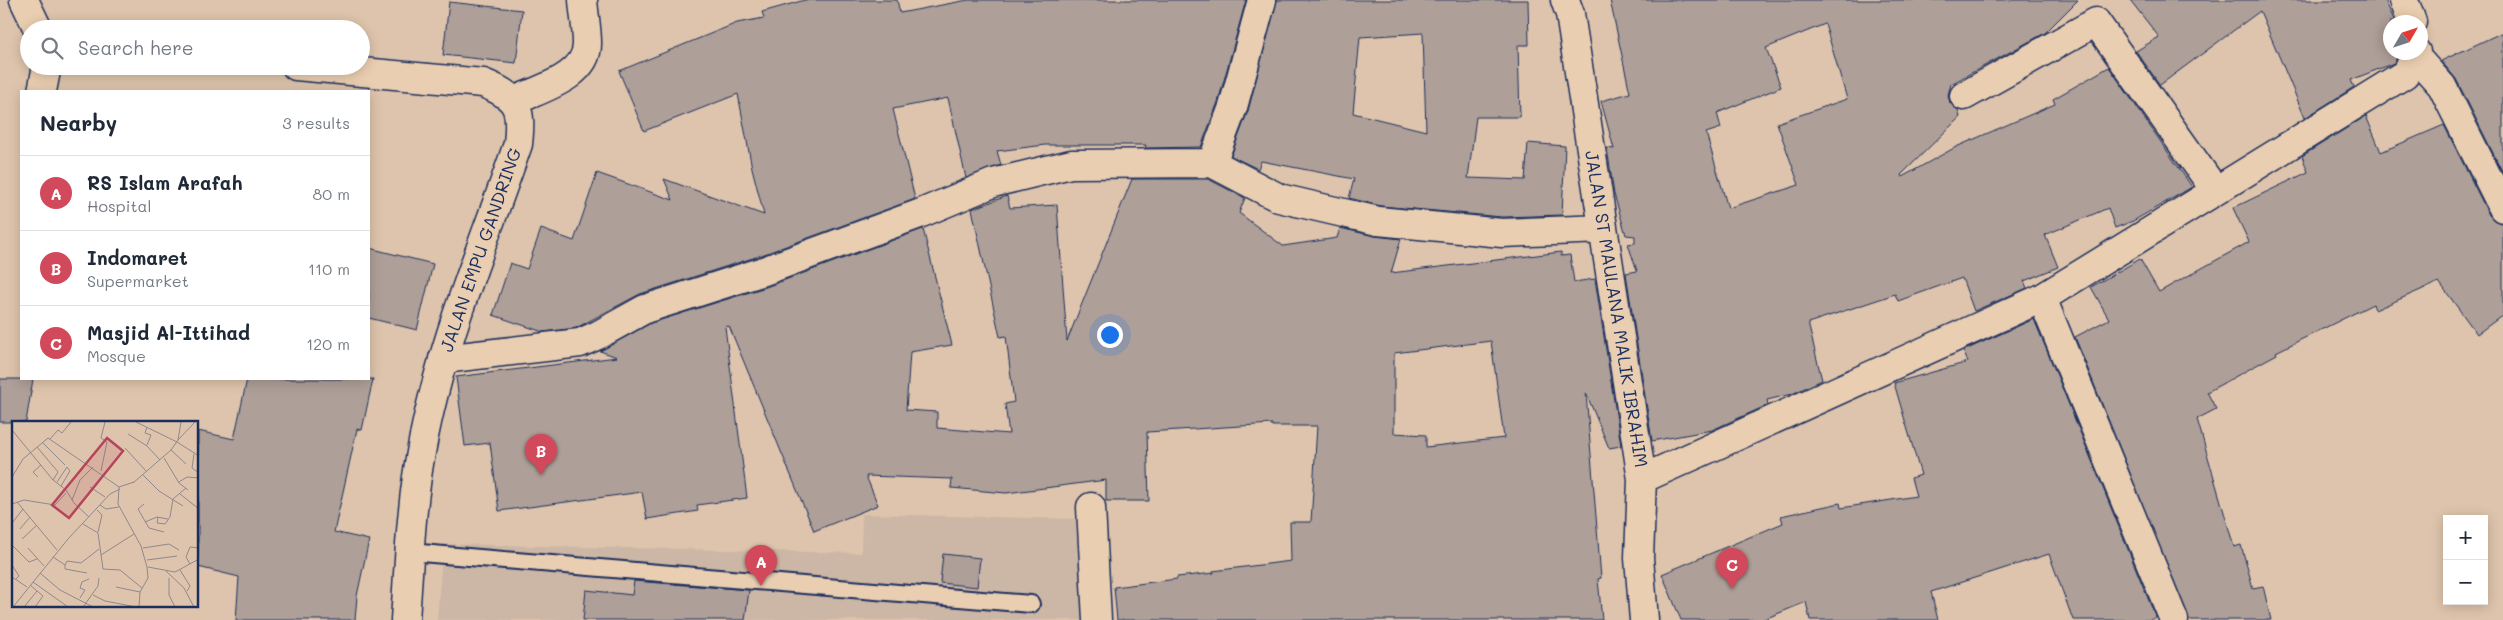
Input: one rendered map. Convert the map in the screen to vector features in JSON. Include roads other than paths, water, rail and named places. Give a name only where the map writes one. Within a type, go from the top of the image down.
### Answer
[{"type":"street","points":[[24,0],[34,20]]},
{"type":"street","points":[[370,73],[483,83],[499,90],[514,101],[568,76],[582,62],[588,45],[583,0]]},
{"type":"street","points":[[1212,163],[1233,107],[1262,0]]},
{"type":"street","name":"JALAN ST MAULANA MALIK IBRAHIM","points":[[1565,0],[1570,14],[1642,479],[1639,558],[1644,620]]},
{"type":"street","points":[[2404,0],[2409,15]]},
{"type":"street","points":[[1964,96],[2096,22],[2215,190]]},
{"type":"street","points":[[1642,479],[2042,298],[2405,74],[2413,60]]},
{"type":"street","points":[[2420,60],[2442,86],[2503,208]]},
{"type":"street","points":[[42,90],[45,75]]},
{"type":"street","name":"JALAN EMPU GANDRING","points":[[404,620],[409,552],[422,447],[443,359],[518,144],[520,124],[514,101]]},
{"type":"street","points":[[443,359],[580,343],[645,309],[762,272],[919,214],[993,183],[1071,164],[1212,163],[1279,198],[1378,221],[1502,233],[1603,229]]},
{"type":"street","points":[[2042,298],[2174,620]]},
{"type":"street","points":[[1091,508],[1097,620]]},
{"type":"lane","points":[[409,552],[1031,604]]},
{"type":"place","name":"Indomaret","points":[[541,475]]},
{"type":"place","name":"RS Islam Arafah","points":[[761,586]]},
{"type":"place","name":"Masjid Al-Ittihad","points":[[1732,589]]}]
